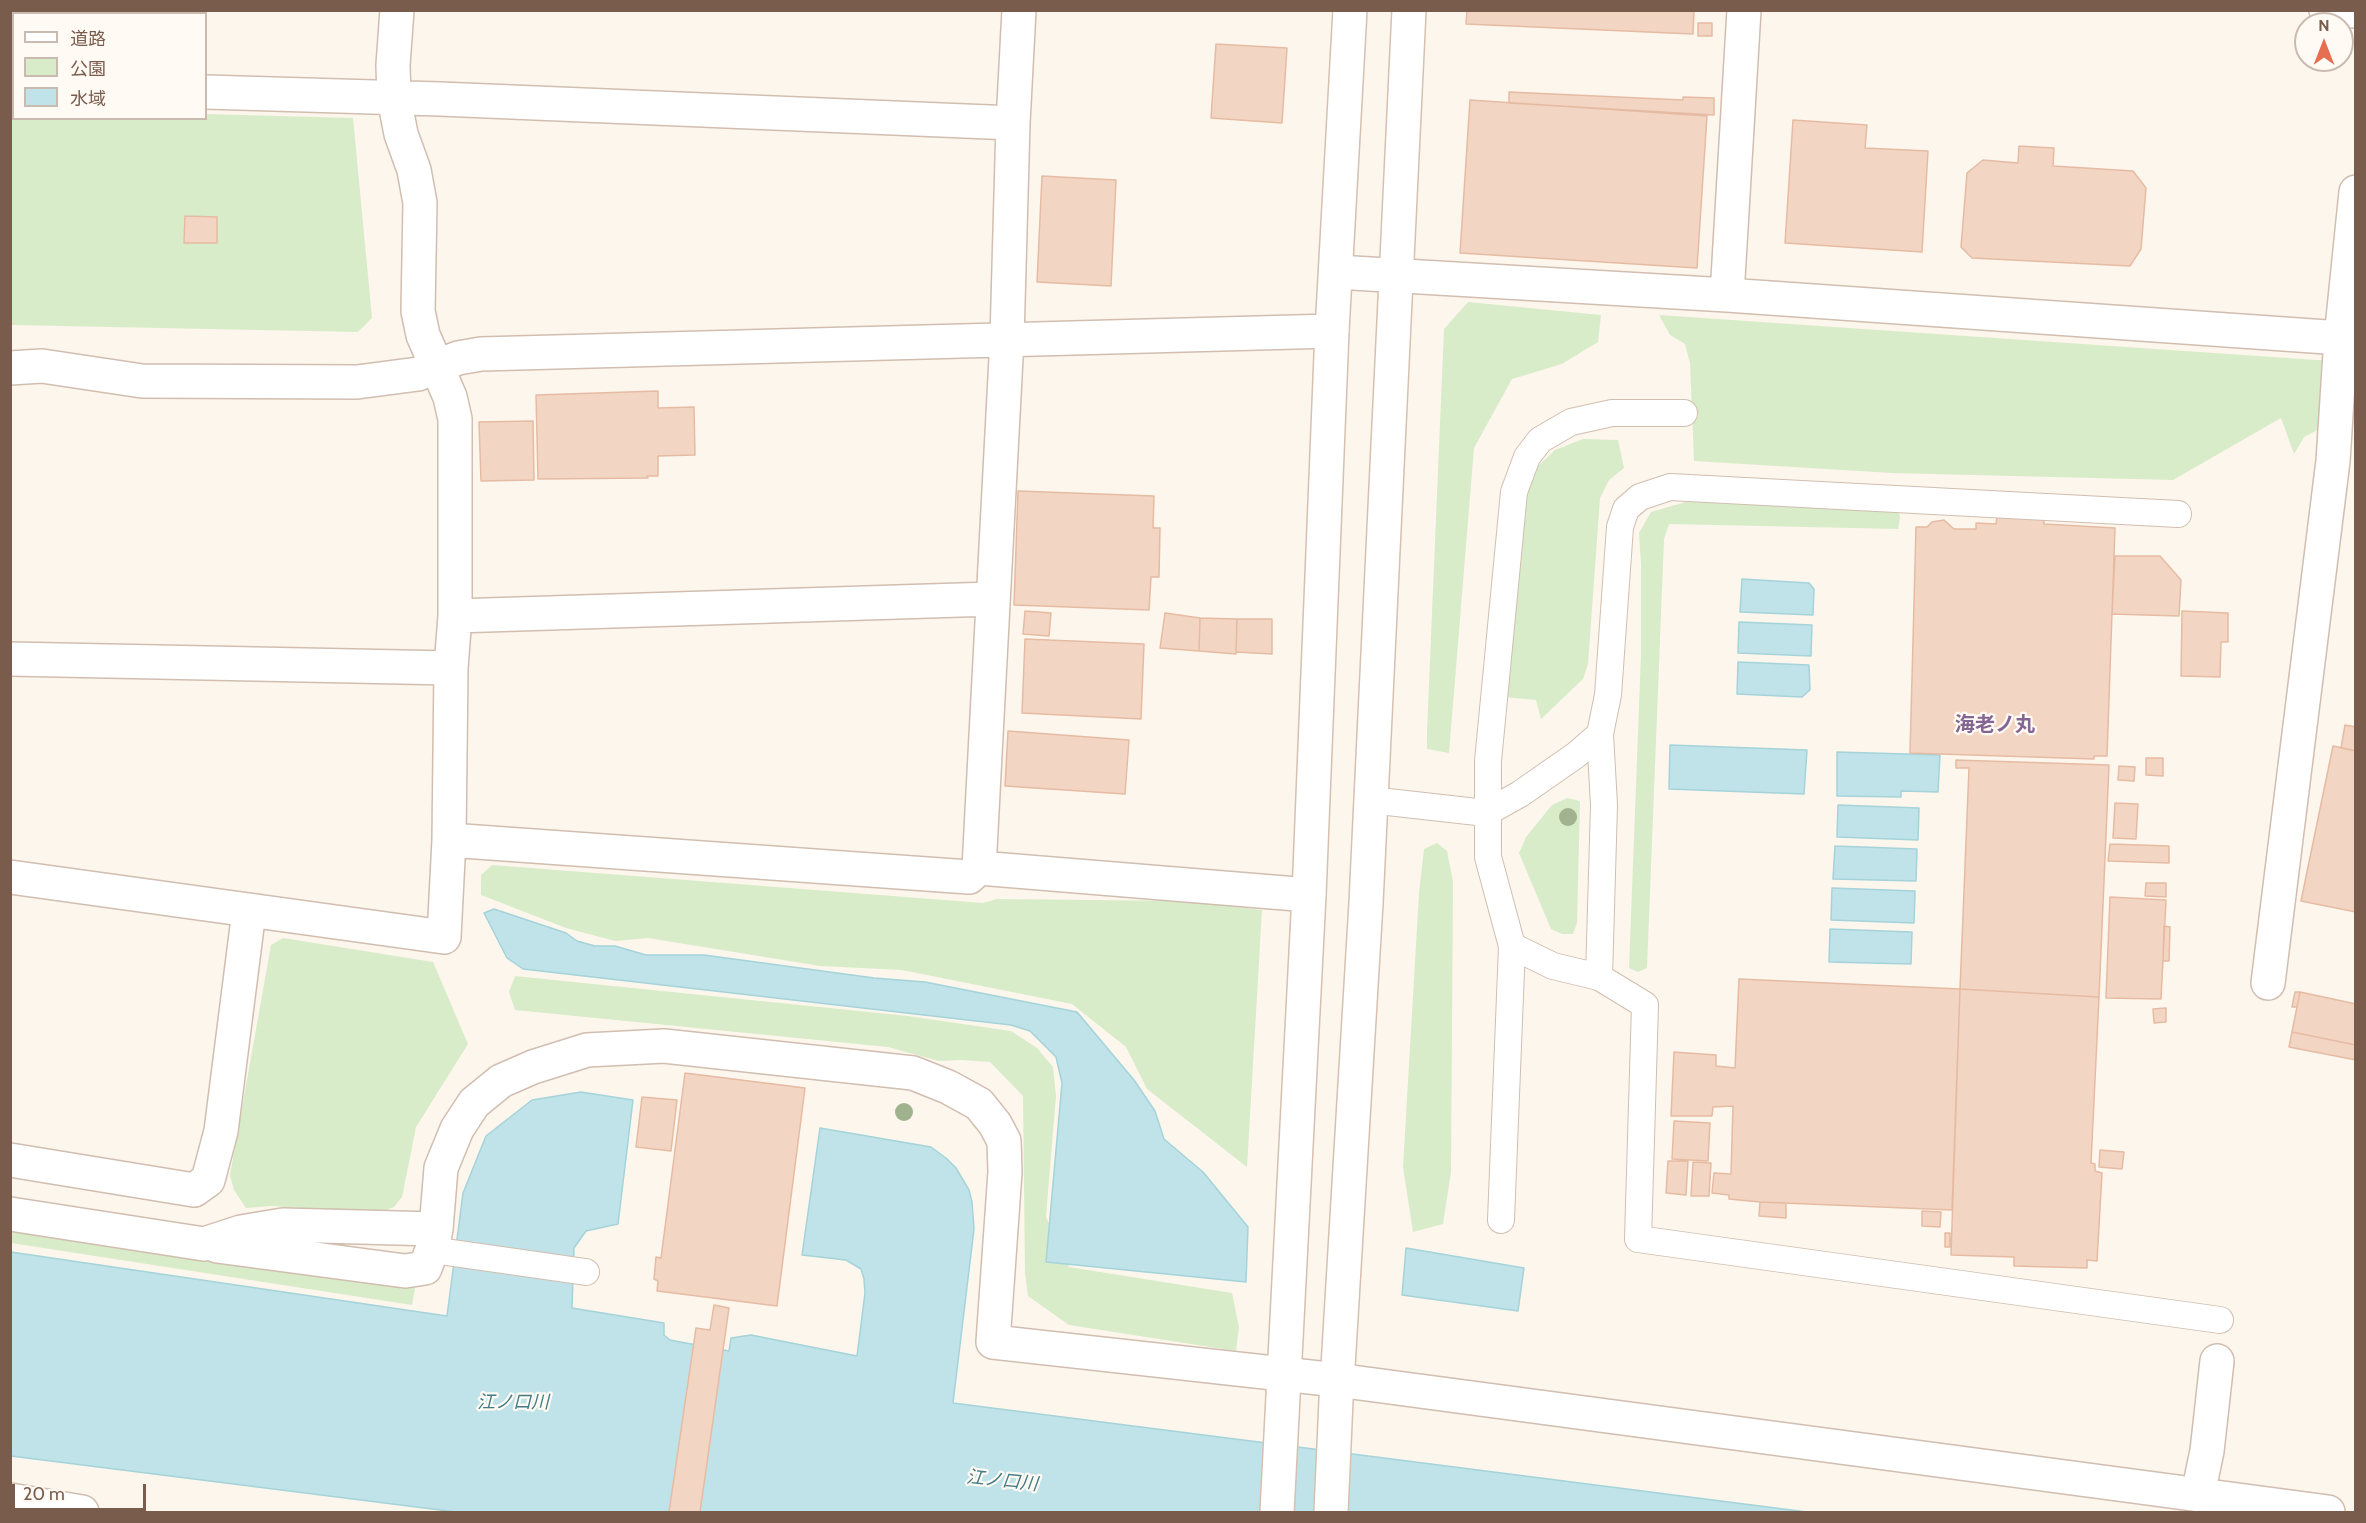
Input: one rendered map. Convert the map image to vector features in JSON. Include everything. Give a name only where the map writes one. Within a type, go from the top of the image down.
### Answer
[{"type":"street","points":[[10,877],[444,937],[449,840],[451,668],[455,616],[455,419],[450,397],[423,335],[418,311],[420,203],[414,170],[401,134],[394,98],[393,65],[397,10]]},
{"type":"street","points":[[449,840],[969,877],[979,868],[1007,339],[1013,123],[1019,10]]},
{"type":"street","points":[[1277,1512],[1310,895],[1332,331],[1350,10]]},
{"type":"street","points":[[1331,1512],[1370,800],[1409,10]]},
{"type":"street","points":[[1727,295],[1744,10]]},
{"type":"street","points":[[2326,10],[2355,11]]},
{"type":"street","points":[[207,92],[1013,123]]},
{"type":"street","points":[[2268,983],[2333,461],[2341,338],[2355,192]]},
{"type":"street","points":[[1336,272],[1727,295],[2341,338]]},
{"type":"street","points":[[10,368],[42,366],[142,381],[357,382],[418,374],[458,358],[481,354],[1332,331]]},
{"type":"street","points":[[455,616],[992,599]]},
{"type":"street","points":[[10,659],[451,668]]},
{"type":"street","points":[[979,868],[1310,895]]},
{"type":"street","points":[[10,1160],[194,1190],[208,1180],[220,1131],[249,911]]},
{"type":"street","points":[[10,1214],[204,1244],[241,1232],[283,1225],[438,1244],[441,1168],[457,1129],[474,1103],[501,1081],[533,1066],[587,1050],[664,1046],[913,1073],[948,1087],[979,1104],[995,1124],[1004,1142],[1005,1172],[993,1342],[1283,1384],[2198,1494],[2328,1512]]},
{"type":"street","points":[[2198,1494],[2207,1451],[2217,1361]]},
{"type":"street","points":[[10,1500],[82,1512]]},
{"type":"lane","points":[[1501,1220],[1512,946],[1488,857],[1486,813],[1488,761],[1514,492],[1527,457],[1540,440],[1571,422],[1612,413],[1684,413]]},
{"type":"lane","points":[[1599,977],[1604,805],[1600,734],[1608,695],[1620,527],[1626,509],[1640,497],[1670,487],[2178,514]]},
{"type":"lane","points":[[1370,800],[1486,813],[1520,794],[1576,755],[1600,734]]},
{"type":"lane","points":[[1512,946],[1553,966],[1599,977],[1645,1005],[1638,1239],[2220,1320]]},
{"type":"lane","points":[[438,1244],[586,1272]]},
{"type":"green space","points":[[10,108],[12,108],[12,120],[207,120],[207,114],[353,118],[372,318],[358,332],[11,325]]},
{"type":"green space","points":[[1468,302],[1601,315],[1598,342],[1562,364],[1512,379],[1474,448],[1449,753],[1427,749],[1427,731],[1444,329]]},
{"type":"green space","points":[[1659,315],[2331,361],[2327,425],[2304,437],[2294,454],[2281,418],[2173,480],[1892,473],[1694,461],[1690,363],[1685,344],[1670,335]]},
{"type":"green space","points":[[1583,439],[1618,440],[1624,468],[1609,480],[1600,498],[1588,664],[1583,679],[1541,719],[1536,700],[1504,697],[1524,504],[1534,470],[1555,450]]},
{"type":"green space","points":[[1700,498],[1898,508],[1900,517],[1898,529],[1669,524],[1664,539],[1647,968],[1638,972],[1629,968],[1641,654],[1639,533],[1651,512]]},
{"type":"green space","points":[[1567,798],[1580,801],[1577,923],[1573,934],[1562,934],[1551,929],[1519,853],[1526,837],[1552,805]]},
{"type":"green space","points":[[1437,843],[1447,851],[1453,882],[1451,1172],[1443,1224],[1413,1232],[1403,1167],[1419,893],[1424,849]]},
{"type":"green space","points":[[492,865],[983,903],[997,899],[1193,901],[1262,910],[1247,1167],[1147,1089],[1126,1047],[1072,1004],[902,970],[820,966],[648,938],[615,941],[566,928],[481,895],[481,875]]},
{"type":"green space","points":[[283,938],[433,962],[468,1044],[416,1127],[402,1197],[394,1207],[378,1213],[271,1206],[246,1208],[234,1190],[230,1175],[271,945]]},
{"type":"green space","points":[[515,976],[908,1016],[1011,1031],[1037,1048],[1053,1067],[1056,1096],[1046,1217],[1069,1267],[1232,1293],[1239,1327],[1236,1351],[1069,1325],[1028,1296],[1025,1273],[1023,1096],[990,1062],[939,1061],[888,1047],[515,1010],[509,992]]},
{"type":"green space","points":[[10,1227],[374,1279],[415,1288],[412,1305],[11,1243]]},
{"type":"water","points":[[1742,579],[1809,583],[1814,589],[1813,615],[1740,612]]},
{"type":"water","points":[[1739,622],[1812,625],[1811,656],[1738,653]]},
{"type":"water","points":[[1738,662],[1809,665],[1810,690],[1802,697],[1737,694]]},
{"type":"water","points":[[1670,745],[1807,750],[1804,794],[1669,789]]},
{"type":"water","points":[[1837,752],[1940,755],[1938,792],[1901,791],[1901,797],[1837,796]]},
{"type":"water","points":[[1838,805],[1919,808],[1918,840],[1837,837]]},
{"type":"water","points":[[1835,846],[1917,849],[1916,881],[1833,879]]},
{"type":"water","points":[[1832,888],[1915,891],[1914,923],[1831,920]]},
{"type":"water","points":[[494,909],[566,933],[577,941],[595,946],[615,946],[646,955],[704,955],[874,978],[925,982],[1077,1012],[1134,1080],[1155,1111],[1164,1139],[1203,1172],[1248,1227],[1246,1282],[1046,1262],[1062,1083],[1056,1057],[1030,1031],[1011,1025],[523,969],[507,958],[484,913]]},
{"type":"water","points":[[1830,929],[1912,932],[1911,964],[1829,962]]},
{"type":"water","name":"江ノ口川","points":[[581,1092],[633,1100],[618,1224],[586,1231],[574,1248],[572,1308],[664,1323],[664,1335],[670,1340],[729,1351],[731,1338],[751,1335],[857,1356],[865,1293],[861,1269],[846,1260],[802,1255],[820,1128],[931,1147],[956,1168],[969,1190],[974,1229],[953,1403],[1807,1512],[456,1512],[11,1456],[11,1252],[447,1316],[463,1193],[486,1136],[532,1100]]},
{"type":"water","points":[[1406,1248],[1524,1268],[1518,1311],[1402,1295]]},
{"type":"building","points":[[1467,10],[1694,10],[1693,34],[1466,24]]},
{"type":"building","points":[[1698,23],[1712,23],[1712,36],[1698,36]]},
{"type":"building","points":[[1216,44],[1287,48],[1282,123],[1211,118]]},
{"type":"building","points":[[1509,92],[1683,100],[1683,97],[1714,98],[1714,115],[1509,103]]},
{"type":"building","points":[[1470,100],[1707,116],[1697,268],[1460,253]]},
{"type":"building","points":[[1793,120],[1867,125],[1865,148],[1928,151],[1922,252],[1785,243]]},
{"type":"building","points":[[2019,146],[2054,148],[2053,166],[2133,171],[2146,188],[2141,249],[2130,266],[1972,258],[1961,247],[1967,173],[1983,160],[2018,163]]},
{"type":"building","points":[[1042,176],[1116,180],[1111,286],[1037,282]]},
{"type":"building","points":[[185,216],[217,217],[217,243],[184,243]]},
{"type":"building","points":[[658,391],[658,408],[694,407],[695,455],[658,456],[658,476],[647,476],[648,478],[538,479],[536,395]]},
{"type":"building","points":[[533,421],[534,480],[481,481],[479,422]]},
{"type":"building","points":[[1018,491],[1154,496],[1153,528],[1160,528],[1159,577],[1151,577],[1149,610],[1014,605]]},
{"type":"building","points":[[1997,516],[2044,519],[2044,524],[2115,528],[2107,756],[2094,756],[2094,759],[1910,753],[1916,527],[1927,527],[1932,522],[1944,520],[1954,529],[1976,529],[1976,523],[1996,524]]},
{"type":"building","points":[[2115,556],[2160,556],[2181,580],[2179,616],[2112,614]]},
{"type":"building","points":[[1025,611],[1051,613],[1049,636],[1023,634]]},
{"type":"building","points":[[2182,611],[2228,613],[2228,642],[2221,642],[2220,677],[2181,676]]},
{"type":"building","points":[[1165,613],[1200,618],[1199,651],[1160,648]]},
{"type":"building","points":[[1200,618],[1237,619],[1236,654],[1199,651]]},
{"type":"building","points":[[1237,619],[1272,619],[1272,654],[1236,652]]},
{"type":"building","points":[[1025,639],[1144,644],[1141,719],[1022,713]]},
{"type":"building","points":[[2345,725],[2356,727],[2356,751],[2341,748]]},
{"type":"building","points":[[1008,731],[1129,740],[1125,794],[1005,786]]},
{"type":"building","points":[[2333,746],[2356,751],[2356,912],[2301,901]]},
{"type":"building","points":[[2146,758],[2163,758],[2163,776],[2146,775]]},
{"type":"building","points":[[1956,760],[2109,765],[2099,997],[1960,989],[1969,768],[1956,768]]},
{"type":"building","points":[[2119,766],[2135,767],[2134,781],[2118,780]]},
{"type":"building","points":[[2115,803],[2138,804],[2136,839],[2113,838]]},
{"type":"building","points":[[2110,844],[2169,846],[2169,863],[2108,861]]},
{"type":"building","points":[[2146,883],[2166,883],[2166,897],[2145,896]]},
{"type":"building","points":[[2110,897],[2166,900],[2161,999],[2106,998]]},
{"type":"building","points":[[2164,926],[2170,927],[2169,961],[2163,961]]},
{"type":"building","points":[[1739,979],[1960,989],[1952,1210],[1760,1202],[1729,1199],[1729,1195],[1712,1193],[1714,1173],[1731,1174],[1733,1106],[1713,1107],[1712,1116],[1671,1116],[1674,1052],[1716,1055],[1716,1066],[1735,1068]]},
{"type":"building","points":[[1960,989],[2099,997],[2091,1163],[2095,1164],[2095,1171],[2102,1173],[2097,1261],[2087,1260],[2087,1268],[2014,1266],[2014,1257],[1951,1255]]},
{"type":"building","points":[[2295,992],[2300,992],[2297,1007],[2292,1007]]},
{"type":"building","points":[[2300,992],[2356,1004],[2356,1045],[2292,1032]]},
{"type":"building","points":[[2166,1008],[2166,1022],[2154,1023],[2153,1009]]},
{"type":"building","points":[[2292,1032],[2356,1045],[2356,1060],[2289,1047]]},
{"type":"building","points":[[685,1073],[805,1088],[777,1306],[657,1291],[658,1281],[654,1279],[656,1257],[661,1258]]},
{"type":"building","points":[[642,1097],[677,1100],[671,1151],[636,1147]]},
{"type":"building","points":[[1674,1121],[1710,1123],[1708,1161],[1672,1159]]},
{"type":"building","points":[[2100,1150],[2124,1152],[2122,1169],[2099,1167]]},
{"type":"building","points":[[1668,1161],[1688,1161],[1686,1195],[1666,1193]]},
{"type":"building","points":[[1693,1162],[1711,1163],[1709,1196],[1691,1196]]},
{"type":"building","points":[[1760,1202],[1786,1203],[1786,1218],[1759,1216]]},
{"type":"building","points":[[1922,1211],[1941,1212],[1940,1227],[1922,1226]]},
{"type":"building","points":[[1945,1233],[1950,1233],[1950,1247],[1945,1247]]},
{"type":"building","points":[[714,1305],[729,1308],[700,1512],[669,1512],[696,1328],[710,1330]]},
{"type":"district","name":"海老ノ丸","points":[[1995,725]]}]
